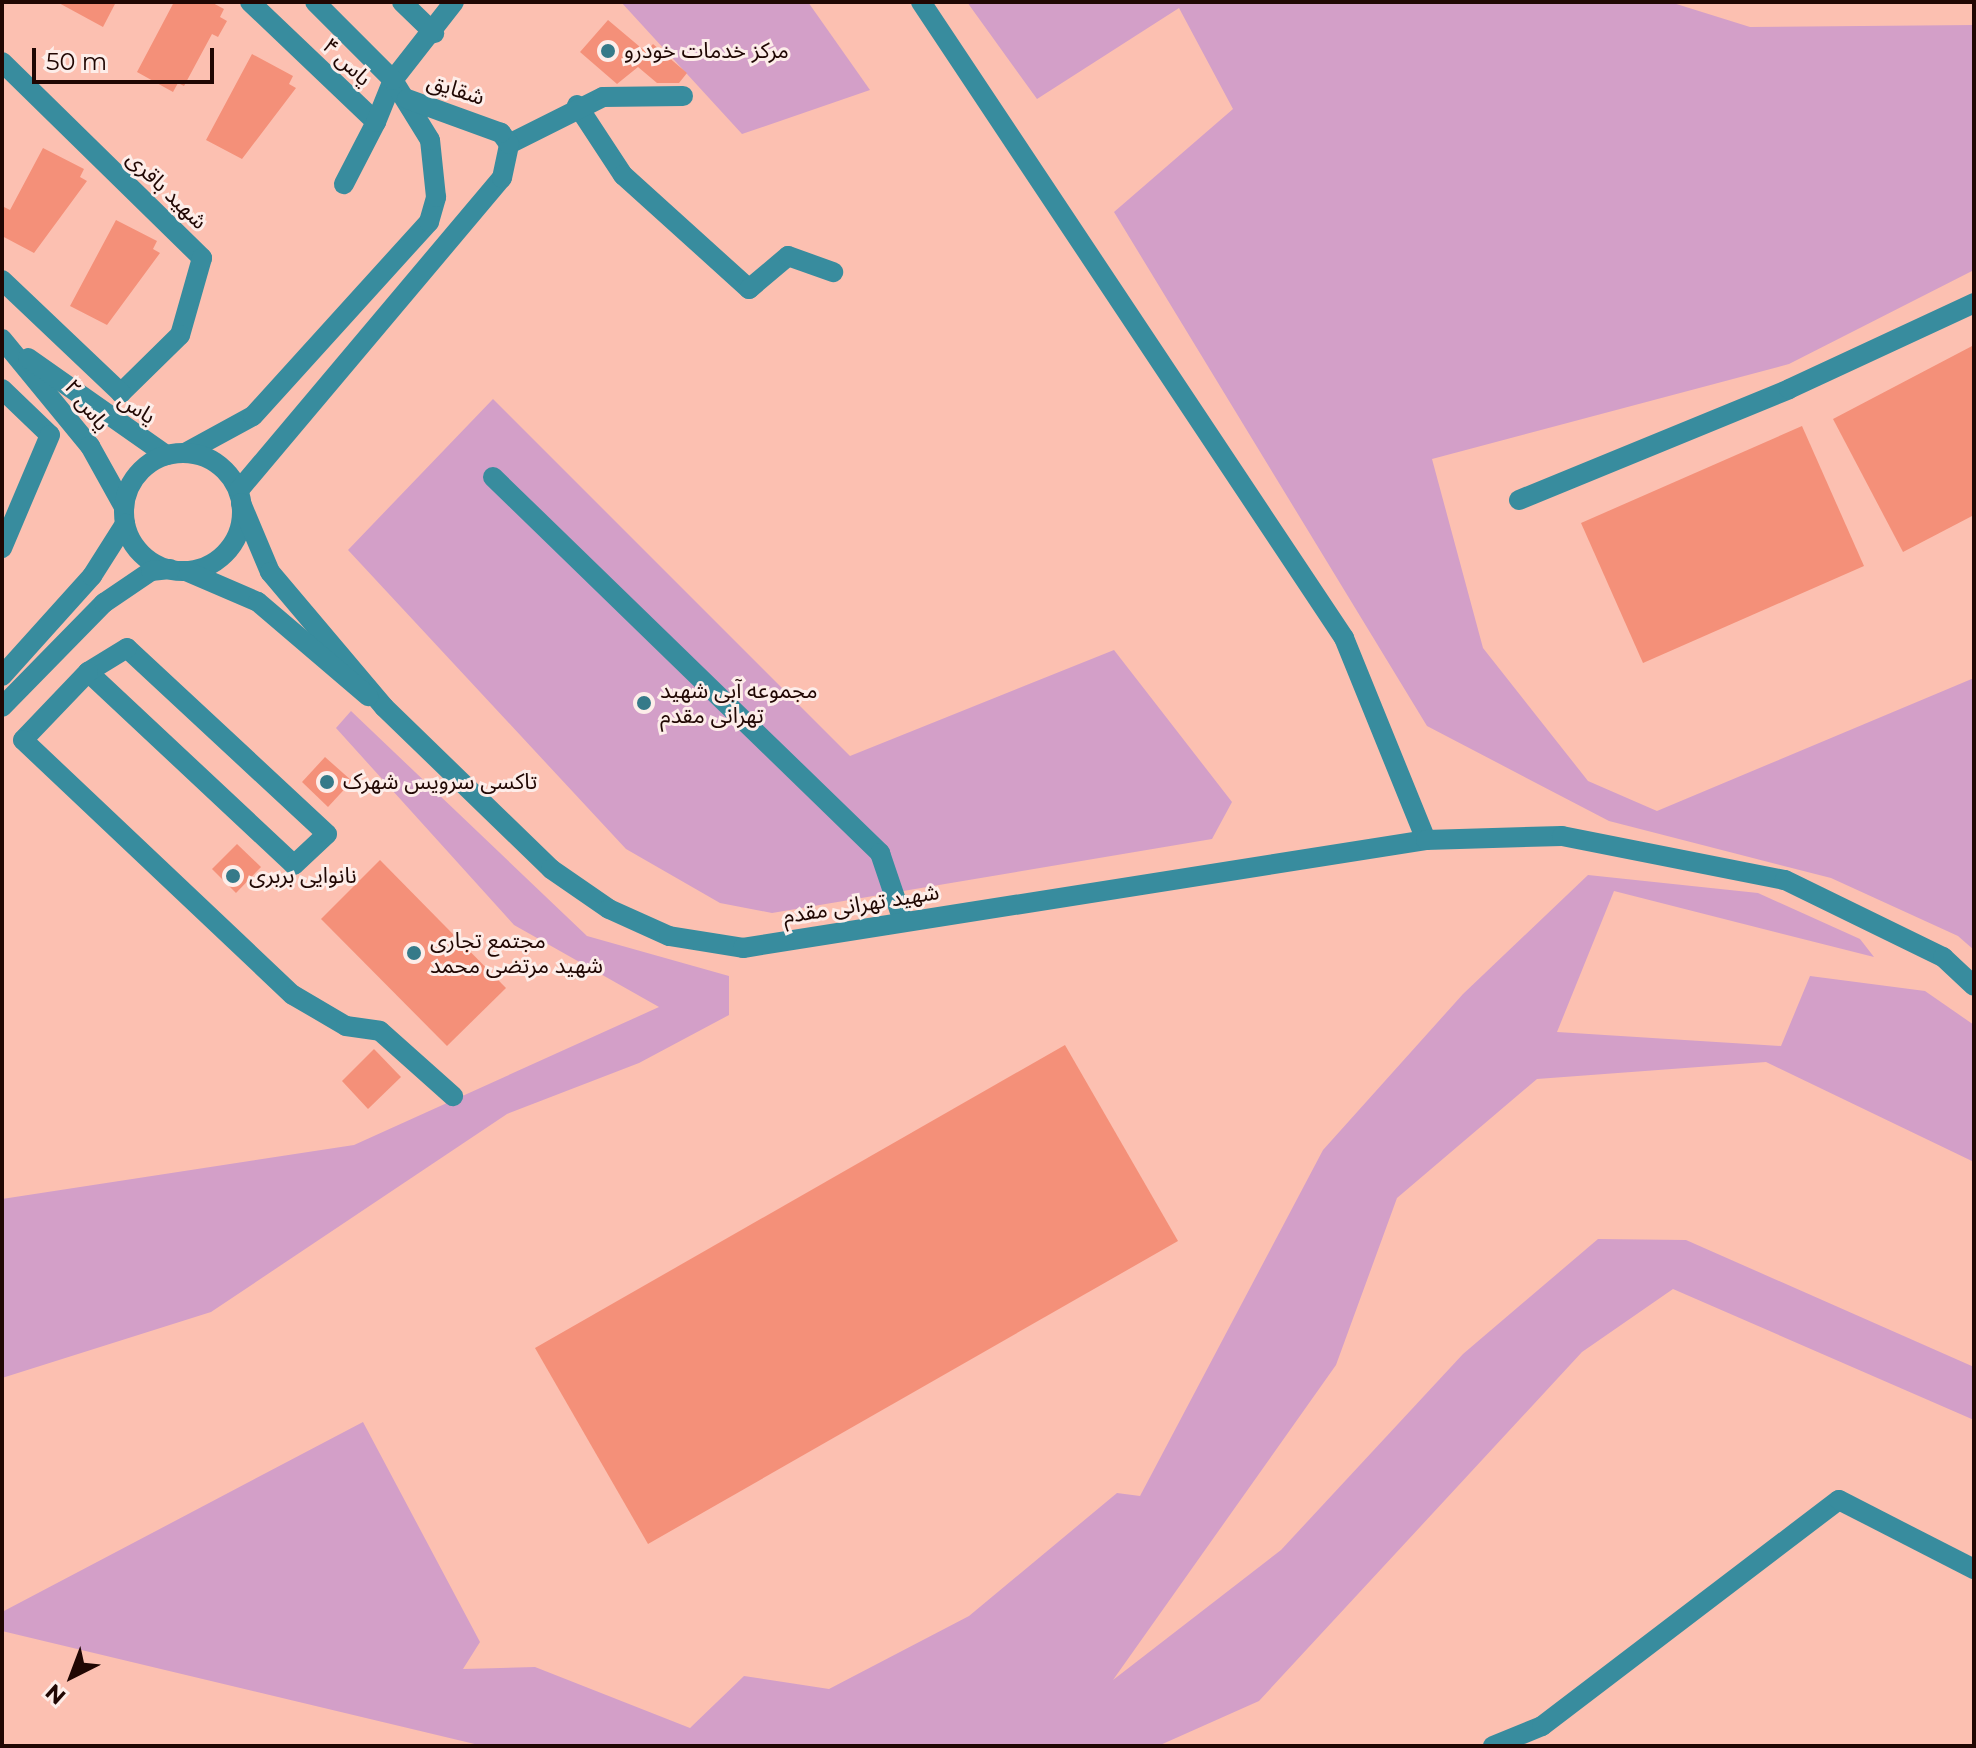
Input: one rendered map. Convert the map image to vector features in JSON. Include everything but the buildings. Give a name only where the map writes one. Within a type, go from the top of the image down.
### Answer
[{"type":"street","name":"یاس ۴","points":[[250,2],[376,122]]},
{"type":"street","points":[[315,2],[393,80],[407,99]]},
{"type":"street","points":[[402,2],[434,33]]},
{"type":"street","name":"یاس ۴","points":[[344,184],[376,122],[393,80],[434,33],[454,2]]},
{"type":"street","points":[[921,2],[1344,638],[1426,840]]},
{"type":"street","name":"شهید باقری","points":[[2,62],[202,258],[180,335],[121,393],[108,382]]},
{"type":"street","points":[[2,707],[104,603],[151,571],[178,570],[228,549],[240,496],[502,178],[509,144],[577,105],[603,97],[683,96]]},
{"type":"street","name":"شقایق","points":[[407,99],[486,123],[509,144]]},
{"type":"street","name":"شقایق","points":[[176,454],[253,416],[429,222],[436,197],[430,140],[407,99]]},
{"type":"street","points":[[577,105],[623,175],[749,289],[788,256],[833,272]]},
{"type":"street","points":[[2,280],[108,382],[91,405]]},
{"type":"street","points":[[1519,500],[1789,389],[1974,303]]},
{"type":"street","name":"یاس","points":[[4,341],[91,405],[176,454]]},
{"type":"street","name":"یاس ۲","points":[[4,341],[69,418],[125,516]]},
{"type":"street","points":[[2,389],[50,435]]},
{"type":"street","points":[[2,548],[50,435],[69,418]]},
{"type":"street","points":[[2,676],[92,576],[125,516],[137,474],[176,454],[218,464],[240,496]]},
{"type":"street","points":[[493,477],[880,853],[903,921]]},
{"type":"street","name":"شهید تهرانی مقدم","points":[[240,496],[270,572],[384,707],[551,869],[609,909],[669,936],[743,948],[1426,840],[1562,836],[1785,880],[1943,957],[1974,986]]},
{"type":"street","points":[[125,516],[149,560],[178,570]]},
{"type":"street","name":"شهید تهرانی مقدم","points":[[178,570],[258,602],[335,673],[384,707]]},
{"type":"street","points":[[88,672],[294,865],[327,834],[127,648],[88,672],[23,740],[293,995],[346,1026],[380,1031],[453,1096]]},
{"type":"street","points":[[1493,1746],[1542,1726],[1839,1500],[1974,1569]]},
{"type":"shaded area","points":[[621,2],[808,2],[870,90],[742,134]]},
{"type":"shaded area","points":[[967,2],[1670,2],[1750,27],[1974,25],[1974,270],[1789,364],[1432,459],[1483,648],[1588,781],[1657,811],[1974,678],[1974,950],[1958,936],[1831,878],[1609,821],[1427,726],[1114,212],[1233,109],[1179,8],[1037,99]]},
{"type":"shaded area","name":"مجموعه آبی شهید تهرانی مقدم","points":[[493,399],[850,756],[1114,650],[1232,802],[1212,839],[772,913],[720,903],[626,849],[348,550]]},
{"type":"shaded area","points":[[351,711],[587,936],[729,976],[729,1015],[639,1063],[507,1114],[211,1312],[2,1378],[2,1199],[354,1145],[659,1007],[514,925],[336,728]]},
{"type":"shaded area","points":[[1588,875],[1758,893],[1860,939],[1874,957],[1614,891],[1557,1032],[1781,1046],[1810,976],[1925,991],[1974,1025],[1974,1162],[1766,1062],[1537,1079],[1397,1198],[1336,1365],[1113,1680],[1281,1550],[1463,1354],[1598,1239],[1686,1240],[1974,1367],[1974,1420],[1673,1289],[1582,1352],[1259,1701],[1158,1746],[483,1746],[2,1631],[2,1612],[363,1422],[480,1642],[463,1669],[535,1667],[690,1728],[744,1676],[829,1689],[969,1616],[1117,1493],[1140,1496],[1323,1150],[1463,994]]},
{"type":"place","name":"مرکز خدمات خودرو","points":[[608,51]]},
{"type":"place","name":"مجموعه آبی شهید تهرانی مقدم","points":[[644,703]]},
{"type":"place","name":"تاکسی سرویس شهرک","points":[[327,782]]},
{"type":"place","name":"نانوایی بربری","points":[[233,876]]},
{"type":"place","name":"مجتمع تجاری شهید مرتضی محمد","points":[[414,953]]}]
